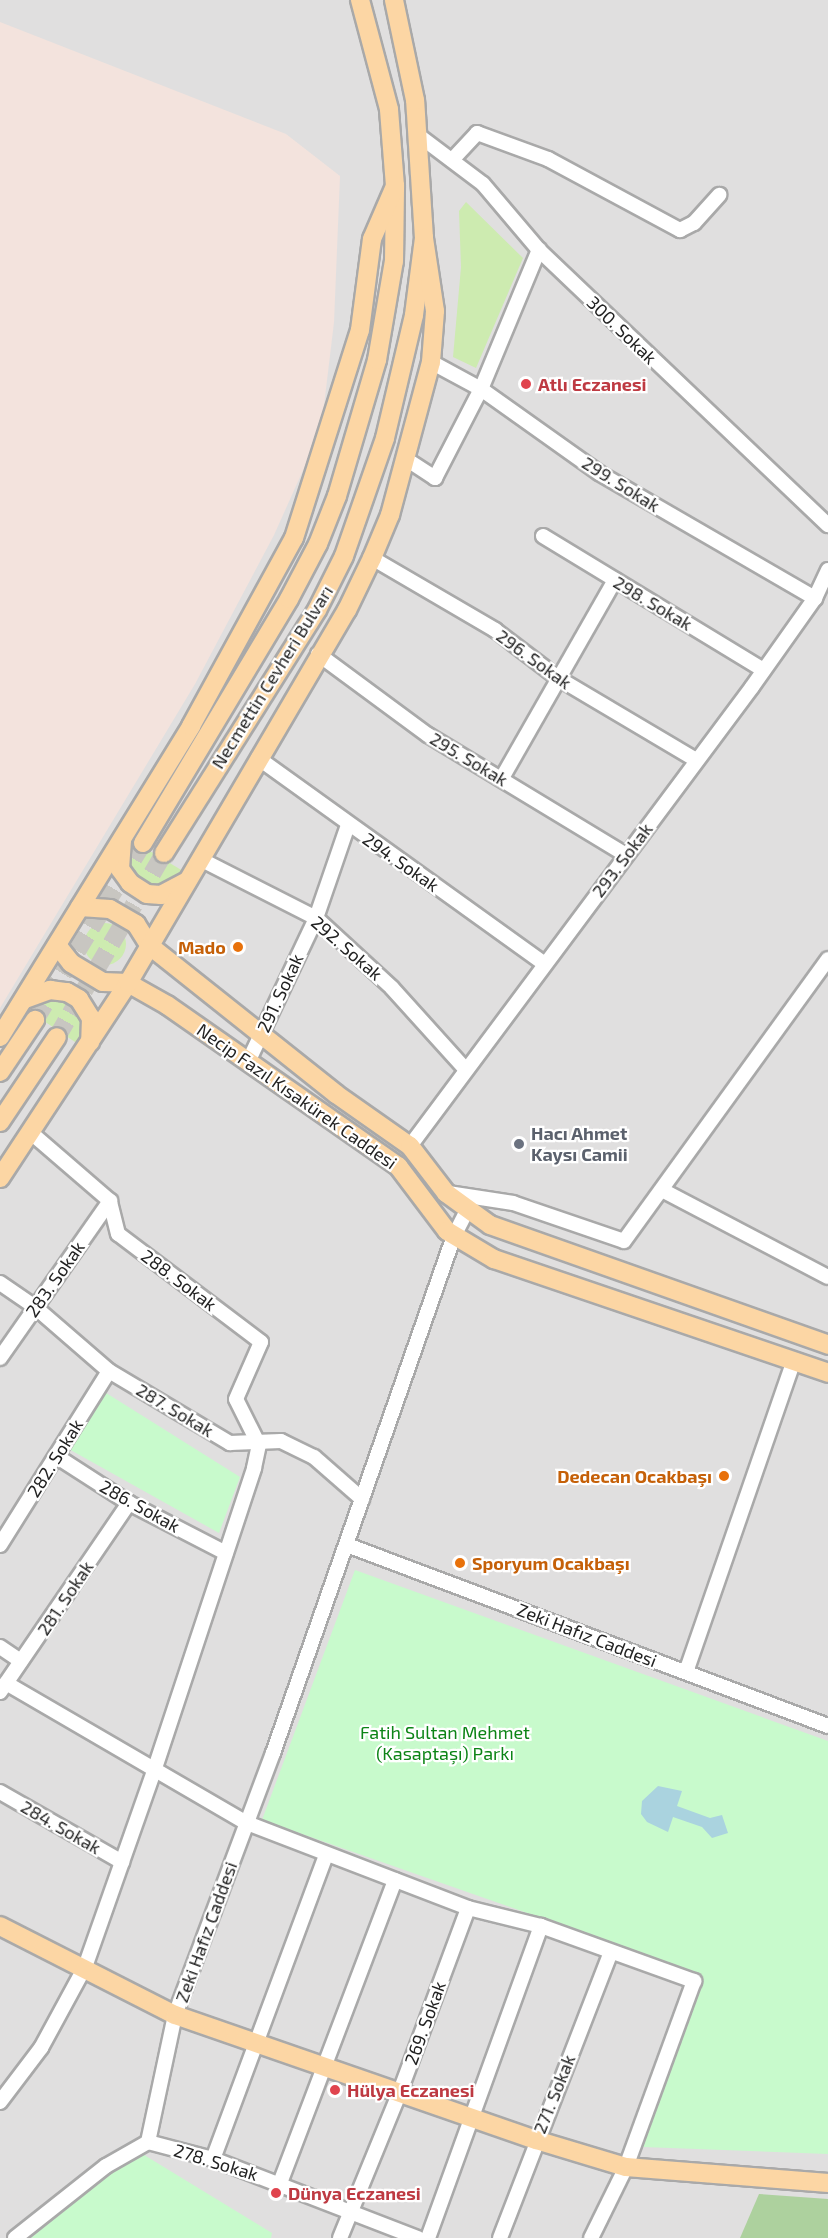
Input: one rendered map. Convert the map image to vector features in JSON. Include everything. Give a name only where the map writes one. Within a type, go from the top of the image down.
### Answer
[{"type":"main road","name":"Necmettin Cevheri Bulvarı","points":[[143,843],[290,598],[337,496],[388,309],[395,186],[389,109],[360,0]]},
{"type":"main road","name":"Necmettin Cevheri Bulvarı","points":[[164,853],[317,610],[344,556],[386,438],[414,315],[424,238],[415,100],[394,0]]},
{"type":"main road","points":[[0,1038],[244,634],[294,538],[360,330],[372,239],[395,186]]},
{"type":"main road","points":[[0,1178],[88,1049],[202,860],[318,654],[347,610],[372,558],[390,515],[431,362],[435,311],[424,238]]},
{"type":"main road","points":[[124,833],[120,869],[130,883],[147,894],[161,896],[177,889],[192,876]]},
{"type":"main road","name":"Necip Fazıl Kısakürek Caddesi","points":[[80,907],[110,909],[136,924],[150,946],[261,1034],[410,1146],[446,1193],[490,1225],[828,1345]]},
{"type":"main road","name":"Necip Fazıl Kısakürek Caddesi","points":[[57,945],[70,963],[103,982],[128,983],[249,1060],[398,1166],[447,1231],[494,1259],[828,1373]]},
{"type":"main road","points":[[25,999],[50,990],[67,992],[79,999],[91,1018],[93,1033],[88,1049]]},
{"type":"main road","points":[[0,1072],[35,1020]]},
{"type":"main road","points":[[0,1122],[57,1037]]},
{"type":"main road","points":[[0,1926],[85,1967],[175,2015],[536,2140],[626,2167],[828,2183]]},
{"type":"street","points":[[452,160],[477,133],[548,159],[680,230],[694,223],[719,195]]},
{"type":"street","name":"300. Sokak","points":[[418,135],[483,184],[540,250],[828,525]]},
{"type":"street","points":[[406,459],[435,478],[481,389],[540,250]]},
{"type":"street","name":"299. Sokak","points":[[431,362],[481,389],[599,473],[815,598]]},
{"type":"street","name":"298. Sokak","points":[[543,536],[763,670]]},
{"type":"street","name":"296. Sokak","points":[[372,558],[495,630],[558,678],[696,760]]},
{"type":"street","name":"293. Sokak","points":[[410,1146],[763,670],[815,598],[828,570]]},
{"type":"street","points":[[502,778],[615,580]]},
{"type":"street","name":"295. Sokak","points":[[318,654],[428,735],[626,855]]},
{"type":"street","name":"294. Sokak","points":[[258,758],[348,825],[545,964]]},
{"type":"street","name":"291. Sokak","points":[[249,1060],[316,918],[348,825]]},
{"type":"street","name":"292. Sokak","points":[[202,860],[316,918],[392,988],[466,1070]]},
{"type":"street","points":[[446,1193],[513,1203],[624,1241],[828,959]]},
{"type":"street","points":[[30,1132],[110,1201]]},
{"type":"street","points":[[662,1190],[828,1277]]},
{"type":"street","name":"283. Sokak","points":[[0,1358],[110,1201]]},
{"type":"street","name":"288. Sokak","points":[[110,1201],[118,1234],[261,1342],[236,1399],[258,1444]]},
{"type":"street","name":"Zeki Hafız Caddesi","points":[[148,2142],[175,2015],[347,1545],[454,1236],[468,1209]]},
{"type":"street","name":"287. Sokak","points":[[0,1283],[35,1307],[109,1371],[230,1443],[258,1444],[281,1441],[314,1457],[362,1499]]},
{"type":"street","points":[[686,1672],[794,1360]]},
{"type":"street","name":"282. Sokak","points":[[0,1545],[109,1371]]},
{"type":"street","points":[[0,2102],[40,2048],[85,1967],[154,1771],[226,1553],[258,1444]]},
{"type":"street","name":"286. Sokak","points":[[56,1456],[129,1503],[226,1553]]},
{"type":"street","name":"281. Sokak","points":[[3,1688],[129,1503]]},
{"type":"street","name":"Zeki Hafız Caddesi","points":[[347,1545],[828,1726]]},
{"type":"street","points":[[0,1647],[21,1661]]},
{"type":"street","points":[[3,1688],[247,1823],[468,1908],[541,1926],[694,1981],[626,2167],[591,2238]]},
{"type":"street","name":"284. Sokak","points":[[0,1792],[122,1862]]},
{"type":"street","points":[[213,2159],[326,1855]]},
{"type":"street","points":[[280,2183],[326,2067],[395,1880]]},
{"type":"street","name":"269. Sokak","points":[[340,2238],[350,2208],[399,2094],[468,1908]]},
{"type":"street","points":[[428,2238],[541,1926]]},
{"type":"street","name":"271. Sokak","points":[[500,2238],[536,2140],[611,1952]]},
{"type":"street","points":[[15,2238],[106,2166],[148,2142]]},
{"type":"street","name":"278. Sokak","points":[[148,2142],[213,2159],[350,2208],[418,2238]]},
{"type":"shaded area","points":[[0,0],[828,0],[828,2238],[0,2238]]},
{"type":"shaded area","points":[[0,22],[286,134],[340,176],[334,322],[321,430],[274,535],[195,684],[0,1008]]},
{"type":"green space","points":[[466,202],[523,258],[476,368],[453,357],[461,267],[459,211]]},
{"type":"green space","points":[[133,841],[183,871],[171,882],[150,886],[133,876],[127,863]]},
{"type":"green space","points":[[105,923],[120,929],[126,944],[120,959],[105,965],[90,959],[84,944],[90,929]]},
{"type":"green space","points":[[59,999],[75,1008],[83,1020],[78,1044],[29,1011],[42,1001]]},
{"type":"green space","points":[[103,1391],[240,1477],[219,1533],[67,1448]]},
{"type":"green space","name":"Fatih Sultan Mehmet (Kasaptaşı) Parkı","points":[[355,1570],[828,1741],[828,2154],[643,2147],[701,1974],[262,1820]]},
{"type":"green space","points":[[136,2150],[272,2233],[271,2238],[31,2238]]},
{"type":"green space","points":[[759,2194],[828,2199],[828,2238],[740,2238]]},
{"type":"water","points":[[658,1786],[682,1791],[677,1806],[710,1818],[722,1815],[728,1833],[712,1838],[702,1827],[673,1817],[668,1832],[647,1822],[641,1814],[642,1801]]},
{"type":"tunnel","points":[[35,1020],[143,843]]},
{"type":"tunnel","points":[[57,1037],[164,853]]},
{"type":"place","name":"Atlı Eczanesi","points":[[526,384]]},
{"type":"place","name":"Mado","points":[[238,947]]},
{"type":"place","name":"Hacı Ahmet Kaysı Camii","points":[[519,1144]]},
{"type":"place","name":"Dedecan Ocakbaşı","points":[[724,1476]]},
{"type":"place","name":"Sporyum Ocakbaşı","points":[[460,1563]]},
{"type":"place","name":"Hülya Eczanesi","points":[[335,2090]]},
{"type":"place","name":"Dünya Eczanesi","points":[[276,2193]]}]
